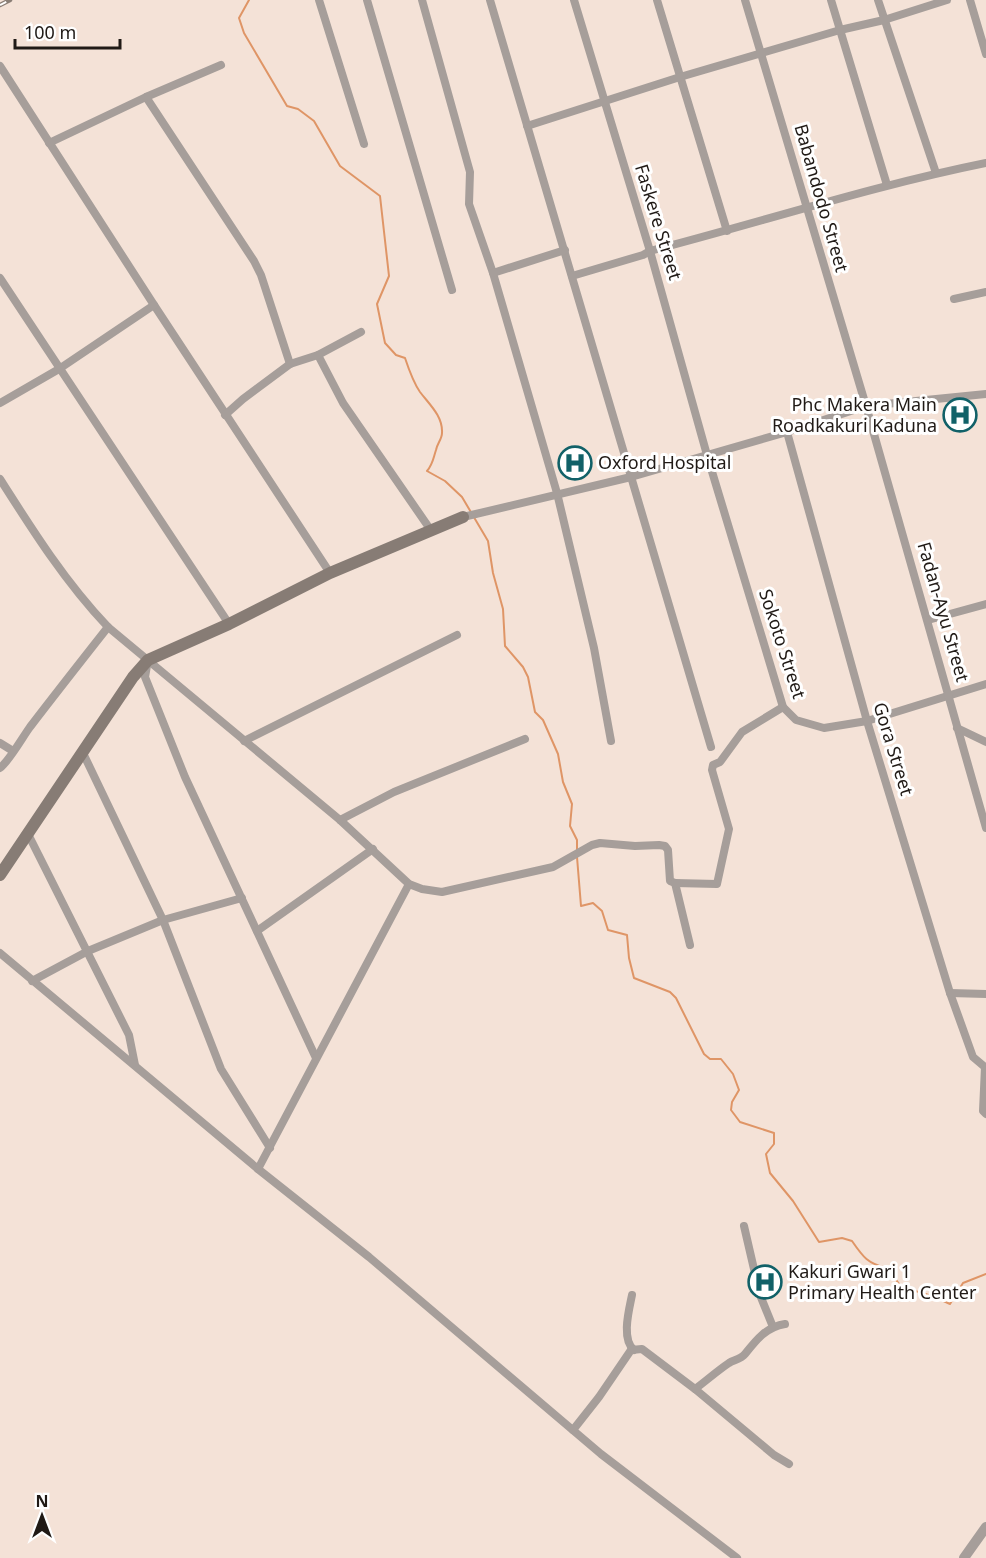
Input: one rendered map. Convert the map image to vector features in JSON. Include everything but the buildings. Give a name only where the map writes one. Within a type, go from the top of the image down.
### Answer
[{"type":"main road","points":[[0,874],[133,677],[148,660],[229,624],[330,573],[463,517]]},
{"type":"street","points":[[319,0],[364,144]]},
{"type":"street","points":[[367,0],[452,290]]},
{"type":"street","points":[[423,0],[470,172],[469,204],[493,273],[556,493],[594,648],[611,741]]},
{"type":"street","points":[[490,0],[711,747]]},
{"type":"street","name":"Faskere Street","points":[[574,0],[650,251],[707,454]]},
{"type":"street","points":[[657,0],[727,231]]},
{"type":"street","name":"Babandodo Street","points":[[745,0],[866,406]]},
{"type":"street","points":[[831,0],[887,185]]},
{"type":"street","points":[[878,0],[936,173]]},
{"type":"street","points":[[527,126],[680,77],[947,0]]},
{"type":"street","points":[[970,0],[986,54]]},
{"type":"street","points":[[49,143],[146,97],[221,65]]},
{"type":"street","points":[[0,66],[225,415],[330,573]]},
{"type":"street","points":[[146,97],[257,268],[290,364]]},
{"type":"street","points":[[572,276],[807,206],[936,173],[986,163]]},
{"type":"street","points":[[493,273],[565,250]]},
{"type":"street","points":[[0,278],[229,624]]},
{"type":"street","points":[[954,299],[986,292]]},
{"type":"street","points":[[0,403],[59,369],[154,305]]},
{"type":"street","points":[[225,415],[290,364],[318,356],[361,332]]},
{"type":"street","points":[[318,356],[343,403],[430,529]]},
{"type":"street","points":[[463,517],[556,493],[631,477],[787,432],[866,406],[986,394]]},
{"type":"street","name":"Fadan-Ayu Street","points":[[866,406],[986,828]]},
{"type":"street","name":"Gora Street","points":[[787,432],[867,721],[950,993],[973,1057],[985,1067]]},
{"type":"street","name":"Sokoto Street","points":[[707,454],[783,707],[796,720],[824,728],[867,721],[986,684]]},
{"type":"street","points":[[0,479],[31,529],[85,603],[108,627],[340,820],[409,884],[422,888],[442,892],[553,867],[577,852],[600,843],[664,846],[668,850],[670,881],[717,884],[729,829],[712,770],[713,765],[720,762],[742,732],[783,707]]},
{"type":"street","points":[[928,620],[986,604]]},
{"type":"street","points":[[0,768],[108,627]]},
{"type":"street","points":[[244,741],[457,635]]},
{"type":"street","points":[[148,660],[145,677],[185,777],[316,1058]]},
{"type":"street","points":[[957,728],[986,742]]},
{"type":"street","points":[[340,820],[394,792],[525,739]]},
{"type":"street","points":[[0,743],[13,750]]},
{"type":"street","points":[[82,751],[163,920],[221,1069],[270,1148]]},
{"type":"street","points":[[28,834],[129,1035],[135,1065]]},
{"type":"street","points":[[257,931],[373,849]]},
{"type":"street","points":[[675,883],[690,945]]},
{"type":"street","points":[[258,1169],[409,884]]},
{"type":"street","points":[[32,981],[88,951],[163,920],[242,898]]},
{"type":"street","points":[[0,954],[258,1169],[369,1257],[573,1430],[736,1558]]},
{"type":"street","points":[[950,993],[986,994]]},
{"type":"street","points":[[985,1067],[983,1111],[986,1114]]},
{"type":"street","points":[[744,1226],[760,1295],[773,1327]]},
{"type":"street","points":[[632,1295],[628,1318],[628,1345],[634,1350]]},
{"type":"street","points":[[695,1389],[729,1362],[744,1356],[758,1338],[773,1327],[785,1324]]},
{"type":"street","points":[[573,1430],[600,1397],[631,1350],[642,1349],[695,1389],[774,1455],[789,1464]]},
{"type":"street","points":[[964,1558],[986,1527]]},
{"type":"waterway","points":[[249,0],[239,18],[244,33],[287,106],[298,109],[314,121],[340,166],[380,196],[389,276],[377,304],[385,343],[396,355],[405,358],[415,384],[435,411],[442,427],[442,435],[432,464],[427,471],[445,481],[462,497],[488,541],[493,573],[503,609],[505,646],[523,667],[528,677],[535,712],[543,720],[558,754],[563,782],[572,804],[570,826],[577,840],[577,851]]},
{"type":"waterway","points":[[577,857],[581,906],[593,903],[602,911],[608,930],[627,935],[634,978],[670,992],[676,998],[704,1054],[710,1059],[721,1059],[733,1074],[739,1090],[732,1102],[731,1110],[740,1122],[774,1133],[774,1144],[766,1154],[770,1173],[793,1201],[819,1242],[842,1238],[852,1241],[866,1259],[887,1268],[903,1289],[927,1294],[950,1304],[963,1283],[986,1274]]},
{"type":"railway","points":[[0,5],[10,0]]},
{"type":"place","name":"Phc Makera Main Roadkakuri Kaduna","points":[[960,415]]},
{"type":"place","name":"Oxford Hospital","points":[[575,463]]},
{"type":"place","name":"Kakuri Gwari 1 Primary Health Center","points":[[765,1282]]}]
